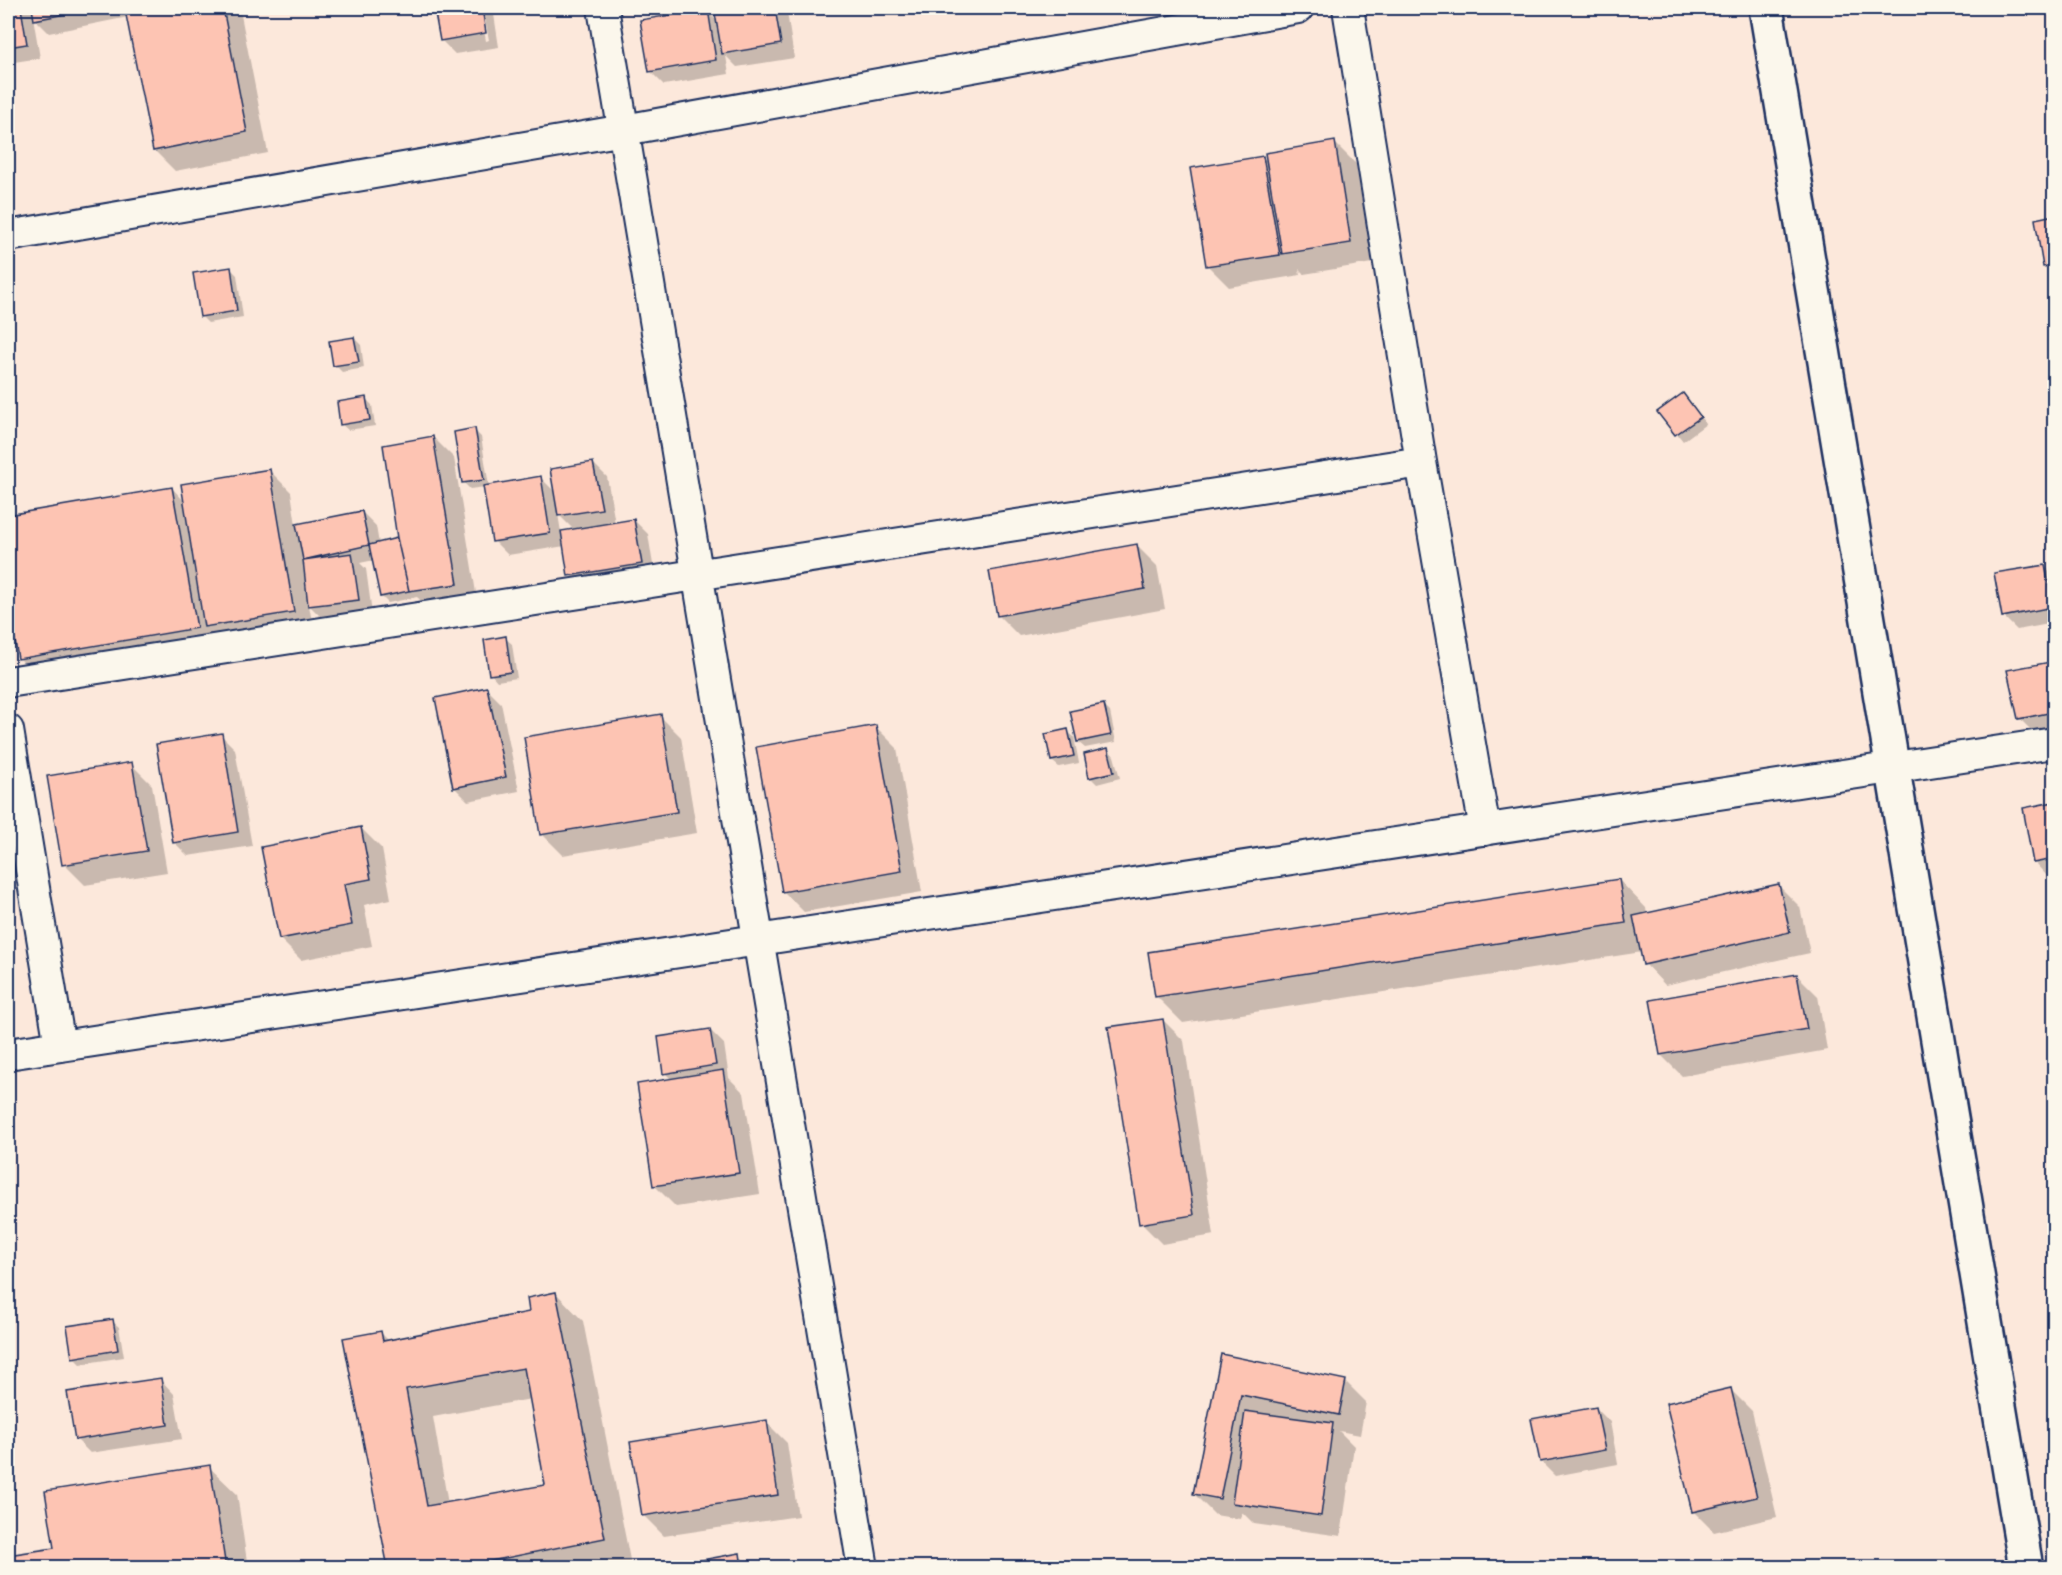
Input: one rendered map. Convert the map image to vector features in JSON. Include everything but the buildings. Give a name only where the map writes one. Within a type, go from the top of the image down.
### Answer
[{"type":"street","points":[[603,8],[862,1568]]},
{"type":"street","points":[[8,236],[624,130],[1298,8]]},
{"type":"street","points":[[1348,8],[1421,462],[1485,830]]},
{"type":"street","points":[[1766,8],[2026,1568]]},
{"type":"street","points":[[8,682],[1421,462]]},
{"type":"street","points":[[8,730],[60,1046]]},
{"type":"street","points":[[8,1054],[2055,743]]}]
